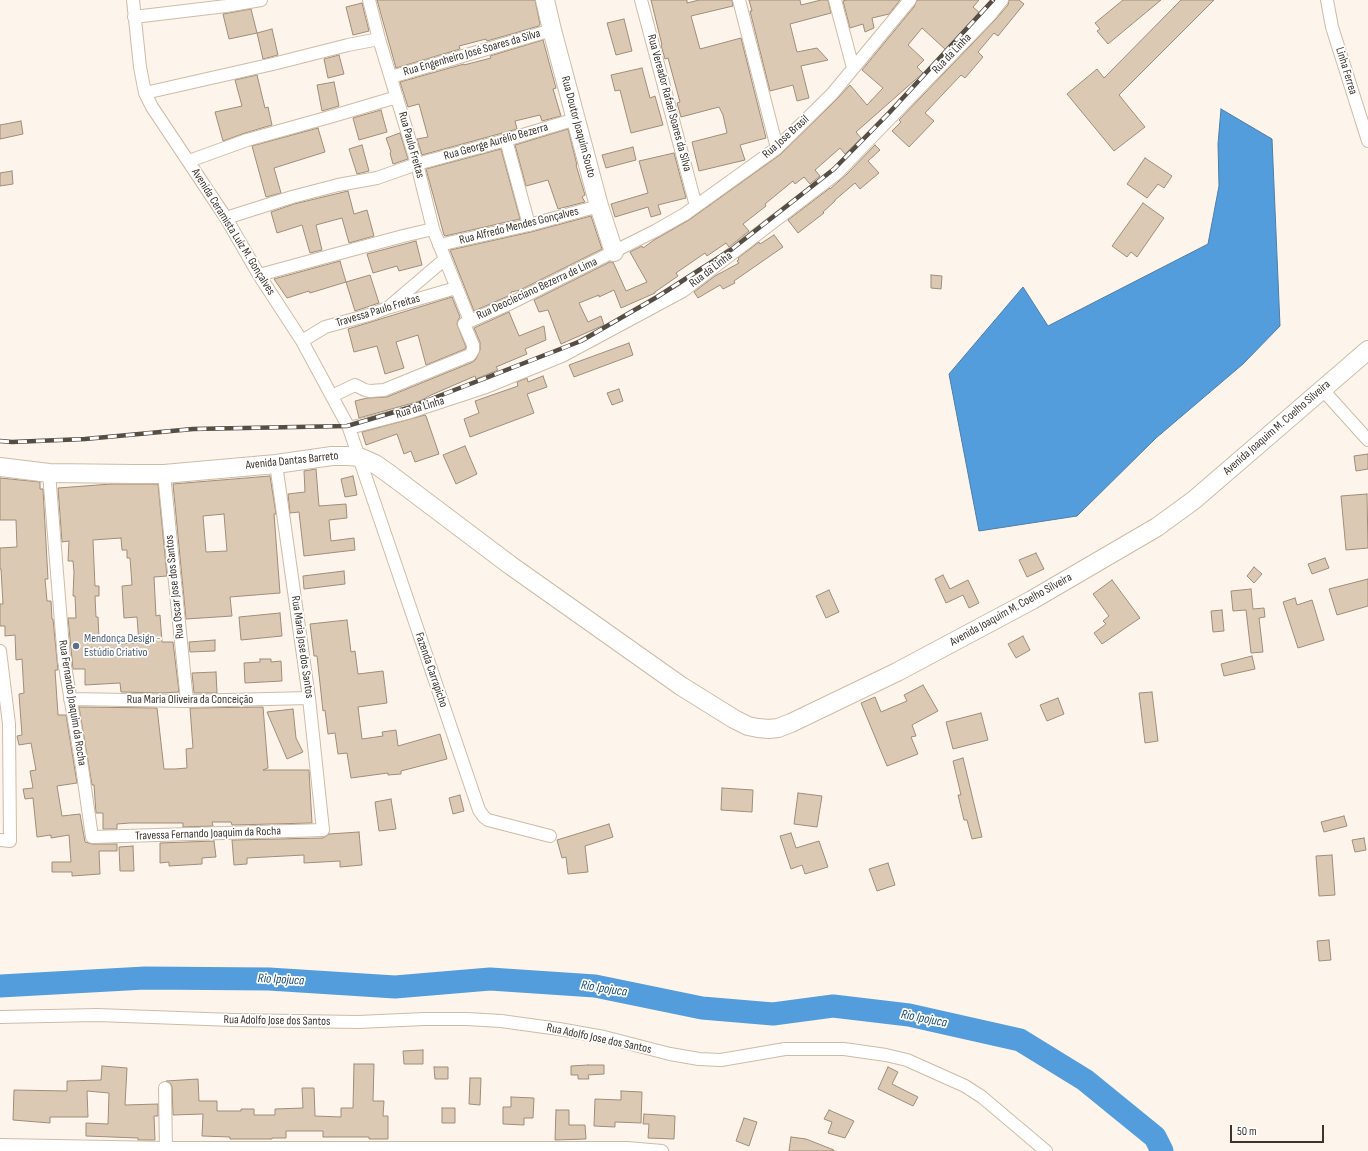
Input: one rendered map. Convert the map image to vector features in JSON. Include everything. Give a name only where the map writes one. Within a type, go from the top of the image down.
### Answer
[{"type":"main road","name":"Rua Doutor Joaquim Souto","points":[[545,0],[599,206],[614,252]]},
{"type":"main road","name":"Avenida Joaquim M. Coelho Silveira","points":[[620,642],[681,686],[748,726],[758,728],[778,728],[897,672],[1032,600],[1157,527],[1194,500],[1368,350]]},
{"type":"main road","name":"Avenida Dantas Barreto","points":[[0,467],[49,473],[164,474],[276,464],[332,456],[359,457],[375,464],[388,473],[510,565],[620,642]]},
{"type":"street","name":"Avenida Ceramista Luiz M. Gonçalves","points":[[133,0],[140,67],[145,93],[152,107],[226,218],[259,275],[302,341],[349,428],[359,457]]},
{"type":"street","points":[[134,17],[226,6],[261,0]]},
{"type":"street","name":"Rua Paulo Freitas","points":[[369,0],[379,39],[417,164],[439,246],[456,288]]},
{"type":"street","name":"Rua Vereador Rafael Soares da Silva","points":[[641,0],[696,206]]},
{"type":"street","points":[[739,0],[777,148]]},
{"type":"street","points":[[835,0],[853,68]]},
{"type":"street","name":"Rua Jose Brasil","points":[[614,252],[684,214],[777,148],[832,94],[910,0]]},
{"type":"street","name":"Rua da Linha","points":[[349,428],[407,413],[486,388],[562,356],[683,291],[836,174],[990,15],[1002,0]]},
{"type":"street","name":"Linha Ferrea","points":[[1327,0],[1332,27],[1368,141]]},
{"type":"street","name":"Rua Engenheiro José Soares da Silva","points":[[391,77],[552,30]]},
{"type":"street","points":[[145,93],[379,39]]},
{"type":"street","points":[[189,161],[247,140],[397,97]]},
{"type":"street","name":"Rua George Aurélio Bezerra","points":[[226,218],[292,197],[338,185],[377,178],[417,164],[576,119]]},
{"type":"street","points":[[506,140],[529,225]]},
{"type":"street","name":"Rua Alfredo Mendes Gonçalves","points":[[439,246],[529,225],[599,206]]},
{"type":"street","points":[[259,275],[395,238],[434,229]]},
{"type":"street","name":"Rua Deocleciano Bezerra de Lima","points":[[456,288],[470,321],[511,303],[614,252]]},
{"type":"street","points":[[387,308],[445,259]]},
{"type":"street","name":"Travessa Paulo Freitas","points":[[302,341],[325,327],[456,288]]},
{"type":"street","points":[[332,396],[355,385],[370,391],[388,388],[470,355],[473,350],[473,345],[464,324],[470,321]]},
{"type":"street","points":[[1322,389],[1368,440]]},
{"type":"street","name":"Fazenda Carrapicho","points":[[359,457],[478,810],[488,820],[550,836]]},
{"type":"street","name":"Rua Maria Jose dos Santos","points":[[276,464],[309,698],[324,830]]},
{"type":"street","name":"Rua Fernando Joaquim da Rocha","points":[[49,473],[64,660],[92,838]]},
{"type":"street","name":"Rua Oscar Jose dos Santos","points":[[164,474],[187,701]]},
{"type":"street","points":[[0,651],[4,723],[5,840]]},
{"type":"street","name":"Rua Maria Oliveira da Conceição","points":[[70,699],[187,701],[309,698]]},
{"type":"street","name":"Travessa Fernando Joaquim da Rocha","points":[[92,838],[324,830]]},
{"type":"street","name":"Rua Adolfo Jose dos Santos","points":[[0,1017],[97,1015],[226,1020],[342,1022],[467,1019],[532,1025],[597,1036],[670,1054],[706,1059],[721,1060],[785,1049],[844,1049],[886,1055],[907,1060],[964,1086],[982,1097],[1046,1151]]},
{"type":"street","points":[[165,1088],[166,1150]]},
{"type":"street","points":[[5,1147],[166,1150],[627,1148],[662,1151]]},
{"type":"water","points":[[1221,109],[1272,139],[1280,326],[1243,364],[1156,438],[1077,516],[979,531],[949,374],[1023,287],[1048,326],[1208,244],[1219,186],[1218,144]]},
{"type":"building","points":[[377,0],[535,0],[540,24],[539,26],[487,41],[486,39],[459,46],[460,49],[396,68]]},
{"type":"building","points":[[651,0],[687,0],[687,3],[699,0],[732,0],[733,6],[691,16],[700,49],[741,38],[766,138],[740,145],[745,160],[699,171],[692,142],[727,133],[723,115],[719,107],[681,117],[677,103],[680,102],[668,58],[665,59],[661,45]]},
{"type":"building","points":[[749,0],[800,0],[801,5],[821,0],[828,0],[831,13],[790,24],[797,52],[817,48],[828,60],[801,66],[809,98],[797,101],[793,85],[770,91],[750,11],[752,11]]},
{"type":"building","points":[[900,0],[889,14],[872,18],[874,28],[865,32],[863,24],[850,28],[843,1]]},
{"type":"building","points":[[917,0],[979,0],[973,7],[981,14],[946,50],[922,28],[908,45],[924,60],[917,67],[923,73],[856,132],[861,138],[845,154],[840,148],[815,170],[820,176],[810,184],[804,177],[795,184],[793,181],[765,204],[766,206],[743,224],[749,231],[729,247],[726,243],[707,256],[705,253],[676,273],[678,276],[655,293],[621,308],[614,290],[599,297],[599,295],[579,303],[588,322],[601,316],[604,325],[561,344],[548,310],[539,312],[534,300],[610,262],[613,262],[626,291],[647,282],[630,252],[642,246],[643,248],[689,220],[781,154],[850,85],[867,105],[883,88],[862,70],[914,7]]},
{"type":"building","points":[[1009,0],[1019,0],[1024,4],[998,36],[994,33],[978,52],[983,57],[965,78],[961,75],[925,113],[934,121],[909,147],[892,131],[901,122],[899,120],[995,20],[1008,5]]},
{"type":"building","points":[[1123,0],[1161,0],[1108,44],[1097,31],[1100,29],[1095,23]]},
{"type":"building","points":[[1181,0],[1214,0],[1119,95],[1145,127],[1114,151],[1067,94],[1097,69],[1104,78]]},
{"type":"building","points":[[362,3],[369,31],[353,35],[346,7]]},
{"type":"building","points":[[251,9],[257,33],[229,39],[223,14]]},
{"type":"building","points":[[624,19],[632,51],[616,55],[607,23]]},
{"type":"building","points":[[272,29],[278,55],[263,59],[257,33]]},
{"type":"building","points":[[543,40],[556,88],[553,89],[561,116],[542,121],[540,115],[515,121],[517,129],[422,155],[417,139],[428,137],[419,104],[408,107],[400,82],[491,58],[490,56]]},
{"type":"building","points":[[339,55],[344,74],[328,78],[324,59]]},
{"type":"building","points":[[642,68],[650,98],[655,96],[663,125],[631,133],[620,90],[615,91],[611,75]]},
{"type":"building","points":[[257,75],[265,108],[268,107],[272,125],[223,141],[215,112],[242,106],[235,80]]},
{"type":"building","points":[[334,82],[339,106],[322,111],[317,85]]},
{"type":"building","points":[[381,110],[387,132],[359,140],[353,118]]},
{"type":"building","points":[[21,121],[23,134],[0,139],[0,125]]},
{"type":"building","points":[[318,128],[325,152],[274,168],[281,193],[266,197],[252,146]]},
{"type":"building","points":[[568,129],[576,165],[585,195],[582,197],[585,202],[558,209],[548,180],[526,186],[515,145]]},
{"type":"building","points":[[400,133],[408,159],[393,164],[386,138]]},
{"type":"building","points":[[362,145],[369,171],[357,174],[349,149]]},
{"type":"building","points":[[875,145],[880,150],[868,161],[879,173],[860,189],[855,183],[835,200],[823,212],[824,213],[798,233],[788,220],[830,189]]},
{"type":"building","points":[[633,147],[636,160],[606,168],[602,155]]},
{"type":"building","points":[[501,149],[520,219],[445,236],[426,169]]},
{"type":"building","points":[[674,153],[686,198],[658,205],[661,214],[651,217],[648,207],[615,217],[611,204],[648,193],[639,161]]},
{"type":"building","points":[[1145,158],[1172,176],[1164,188],[1158,184],[1147,198],[1127,184]]},
{"type":"building","points":[[12,171],[13,184],[0,186],[0,173]]},
{"type":"building","points":[[348,191],[354,214],[367,210],[374,236],[349,243],[342,218],[316,225],[322,250],[310,253],[302,225],[277,233],[271,212],[294,204]]},
{"type":"building","points":[[1143,203],[1164,218],[1137,257],[1131,252],[1127,257],[1112,246]]},
{"type":"building","points":[[591,216],[602,249],[520,290],[511,292],[508,296],[474,311],[450,250],[531,232]]},
{"type":"building","points":[[774,235],[783,247],[734,281],[735,283],[723,289],[720,285],[698,298],[694,292],[715,276],[739,263],[737,261],[739,259],[738,258],[759,242],[760,244]]},
{"type":"building","points":[[416,241],[422,265],[399,271],[397,266],[373,273],[367,254]]},
{"type":"building","points":[[340,261],[346,282],[310,293],[309,291],[287,298],[274,279]]},
{"type":"building","points":[[370,275],[379,303],[355,311],[346,282]]},
{"type":"building","points":[[931,275],[942,276],[941,289],[931,288]]},
{"type":"building","points":[[452,297],[460,317],[457,324],[466,347],[465,349],[426,365],[418,335],[396,342],[404,368],[385,374],[377,346],[354,352],[348,329]]},
{"type":"building","points":[[509,312],[519,336],[544,326],[546,340],[525,349],[527,354],[496,367],[498,370],[476,379],[475,376],[420,401],[359,418],[355,401],[367,398],[387,397],[473,362],[480,350],[480,342],[474,328]]},
{"type":"building","points":[[629,343],[633,355],[574,377],[569,365]]},
{"type":"building","points":[[543,376],[547,387],[527,394],[534,413],[470,437],[464,419],[479,413],[475,401],[518,386],[517,382],[527,378],[528,382]]},
{"type":"building","points":[[619,389],[623,401],[612,405],[607,393]]},
{"type":"building","points":[[425,415],[439,454],[415,462],[411,451],[404,454],[397,434],[366,445],[362,432]]},
{"type":"building","points":[[465,446],[477,474],[456,484],[443,455]]},
{"type":"building","points":[[1368,454],[1368,469],[1356,471],[1354,456]]},
{"type":"building","points":[[316,469],[319,506],[346,504],[347,518],[329,520],[331,541],[354,538],[355,550],[304,556],[299,512],[290,513],[288,494],[305,492],[304,471]]},
{"type":"building","points":[[270,476],[276,514],[274,514],[280,593],[230,597],[232,616],[186,619],[173,484]],"holes":[[[224,514],[227,551],[206,552],[203,516]]]},
{"type":"building","points":[[353,476],[357,495],[345,497],[341,479]]},
{"type":"building","points":[[0,478],[40,482],[40,489],[43,489],[48,579],[45,579],[47,601],[51,601],[58,670],[55,670],[58,715],[66,715],[77,783],[57,786],[62,816],[80,814],[85,842],[92,844],[117,844],[117,851],[99,851],[100,874],[72,876],[72,872],[52,872],[52,862],[71,862],[69,835],[51,838],[51,835],[37,837],[33,798],[25,799],[23,789],[33,788],[30,771],[36,770],[31,743],[19,745],[17,736],[22,735],[19,694],[24,693],[22,659],[16,660],[15,635],[5,636],[5,626],[0,626],[0,604],[3,604],[0,548],[17,547],[16,520],[0,520]]},
{"type":"building","points":[[111,484],[158,484],[167,576],[154,577],[156,616],[160,615],[162,642],[173,642],[179,692],[121,692],[120,683],[85,685],[85,669],[73,669],[68,618],[76,618],[75,596],[73,596],[74,572],[73,561],[68,561],[69,541],[62,542],[58,488]],"holes":[[[121,538],[122,550],[127,550],[127,558],[130,558],[132,585],[122,586],[124,618],[137,617],[139,643],[116,644],[116,637],[99,638],[95,596],[99,596],[99,586],[95,586],[93,540]]]},
{"type":"building","points":[[1367,494],[1368,548],[1346,550],[1341,496]]},
{"type":"building","points":[[1036,553],[1044,569],[1027,577],[1019,560]]},
{"type":"building","points":[[1325,558],[1329,568],[1312,574],[1308,564]]},
{"type":"building","points":[[1254,567],[1262,574],[1254,583],[1247,576]]},
{"type":"building","points":[[344,571],[345,584],[304,589],[303,576]]},
{"type":"building","points":[[943,575],[950,589],[968,580],[979,603],[969,608],[963,595],[946,603],[935,579]]},
{"type":"building","points":[[1368,579],[1368,606],[1337,615],[1329,589]]},
{"type":"building","points":[[1112,580],[1140,618],[1102,644],[1094,633],[1106,624],[1103,621],[1109,616],[1093,594]]},
{"type":"building","points":[[1251,589],[1253,609],[1264,608],[1265,617],[1259,618],[1263,652],[1251,653],[1246,610],[1233,611],[1231,591]]},
{"type":"building","points":[[829,590],[839,612],[826,618],[816,596]]},
{"type":"building","points":[[1295,598],[1297,605],[1312,600],[1324,640],[1298,648],[1283,602]]},
{"type":"building","points":[[1222,610],[1224,631],[1213,632],[1211,611]]},
{"type":"building","points":[[280,613],[282,636],[241,640],[239,617]]},
{"type":"building","points":[[347,620],[351,652],[355,651],[358,674],[383,671],[387,703],[358,707],[362,739],[383,736],[382,732],[396,730],[398,746],[440,734],[447,759],[401,771],[401,774],[388,775],[388,773],[351,778],[347,753],[338,754],[335,733],[328,734],[325,710],[323,711],[317,656],[314,656],[310,624]]},
{"type":"building","points":[[1023,636],[1030,650],[1016,658],[1008,644]]},
{"type":"building","points":[[215,640],[215,651],[190,652],[189,642]]},
{"type":"building","points":[[1252,656],[1255,669],[1224,676],[1221,664]]},
{"type":"building","points":[[260,659],[271,659],[271,662],[281,661],[282,681],[245,683],[244,663],[260,662]]},
{"type":"building","points":[[216,672],[217,693],[194,693],[192,673]]},
{"type":"building","points":[[923,685],[938,711],[912,725],[916,736],[911,737],[918,754],[887,766],[861,703],[875,697],[881,712],[907,701],[904,695]]},
{"type":"building","points":[[1152,692],[1158,741],[1145,743],[1139,693]]},
{"type":"building","points":[[1058,698],[1064,714],[1047,721],[1040,705]]},
{"type":"building","points":[[79,707],[157,708],[164,769],[175,769],[187,768],[186,749],[193,748],[190,708],[263,707],[268,768],[263,770],[309,770],[312,823],[232,825],[231,822],[212,822],[213,826],[183,827],[183,823],[130,823],[117,824],[117,829],[103,829],[103,813],[96,813],[94,785],[92,785]]},
{"type":"building","points":[[293,709],[296,738],[303,752],[287,759],[267,712]]},
{"type":"building","points":[[981,713],[988,740],[953,749],[946,722]]},
{"type":"building","points":[[963,758],[982,837],[972,839],[967,820],[964,820],[958,795],[961,795],[953,761]]},
{"type":"building","points":[[722,788],[753,790],[752,812],[721,810]]},
{"type":"building","points":[[798,793],[822,796],[817,827],[794,824]]},
{"type":"building","points":[[460,795],[464,811],[453,814],[449,798]]},
{"type":"building","points":[[391,799],[396,829],[379,831],[375,802]]},
{"type":"building","points":[[1344,816],[1347,826],[1324,832],[1321,822]]},
{"type":"building","points":[[609,824],[613,837],[585,846],[588,872],[568,874],[566,857],[562,858],[557,840]]},
{"type":"building","points":[[359,832],[362,865],[340,867],[340,861],[304,863],[304,855],[247,858],[247,864],[234,865],[232,840],[323,838],[329,834]]},
{"type":"building","points":[[791,833],[796,848],[819,841],[828,867],[805,874],[802,865],[791,869],[780,836]]},
{"type":"building","points":[[1364,838],[1366,850],[1355,852],[1352,840]]},
{"type":"building","points":[[214,841],[216,857],[202,858],[202,864],[169,866],[169,862],[160,863],[160,843]]},
{"type":"building","points":[[133,846],[134,871],[120,871],[119,847]]},
{"type":"building","points":[[1332,855],[1335,895],[1319,896],[1316,856]]},
{"type":"building","points":[[888,863],[895,885],[877,891],[869,869]]},
{"type":"building","points":[[1329,940],[1331,960],[1319,961],[1317,941]]},
{"type":"building","points":[[423,1050],[423,1064],[404,1064],[403,1051]]},
{"type":"building","points":[[354,1064],[374,1064],[373,1101],[384,1101],[383,1116],[388,1116],[388,1139],[369,1139],[369,1137],[323,1137],[323,1131],[286,1131],[286,1138],[272,1139],[230,1139],[230,1137],[202,1136],[203,1114],[173,1115],[172,1087],[171,1084],[166,1081],[198,1079],[199,1101],[217,1101],[217,1111],[241,1111],[241,1109],[254,1109],[254,1115],[275,1115],[275,1109],[303,1108],[302,1088],[314,1088],[315,1116],[341,1117],[341,1108],[353,1108]]},
{"type":"building","points":[[604,1065],[604,1074],[588,1075],[589,1079],[578,1079],[578,1075],[571,1075],[571,1066]]},
{"type":"building","points":[[102,1066],[127,1068],[125,1105],[158,1104],[158,1116],[154,1116],[155,1140],[86,1136],[86,1123],[108,1124],[109,1093],[87,1091],[88,1117],[50,1117],[50,1123],[13,1120],[14,1090],[67,1091],[67,1081],[101,1080]]},
{"type":"building","points":[[434,1067],[448,1067],[448,1079],[435,1079]]},
{"type":"building","points":[[888,1067],[898,1072],[892,1084],[918,1097],[913,1106],[878,1089]]},
{"type":"building","points":[[470,1078],[481,1078],[480,1105],[469,1104]]},
{"type":"building","points":[[621,1091],[642,1092],[641,1123],[615,1122],[615,1127],[594,1126],[595,1099],[621,1100]]},
{"type":"building","points":[[511,1097],[534,1098],[533,1118],[524,1118],[524,1125],[503,1124],[503,1107],[511,1107]]},
{"type":"building","points":[[442,1108],[455,1108],[455,1123],[442,1123]]},
{"type":"building","points":[[556,1110],[569,1110],[569,1125],[585,1125],[586,1139],[555,1140]]},
{"type":"building","points":[[829,1110],[854,1121],[845,1138],[828,1133],[832,1122],[824,1119]]},
{"type":"building","points":[[644,1114],[675,1116],[674,1139],[648,1138],[649,1124],[643,1124]]},
{"type":"building","points":[[744,1118],[757,1122],[749,1146],[736,1141]]},
{"type":"building","points":[[791,1137],[806,1139],[834,1151],[789,1151]]},
{"type":"waterway","name":"Rio Ipojuca","points":[[0,986],[145,978],[269,979],[395,987],[490,979],[595,986],[702,1008],[773,1014],[833,1006],[909,1015],[1020,1040],[1085,1080],[1155,1137],[1162,1151]]},
{"type":"railway","points":[[0,441],[12,442],[85,439],[193,429],[347,426],[408,408],[581,341],[657,297],[732,249],[834,169],[889,113],[993,0]]},
{"type":"place","name":"Mendonça Design - Estúdio Criativo","points":[[76,646]]}]
